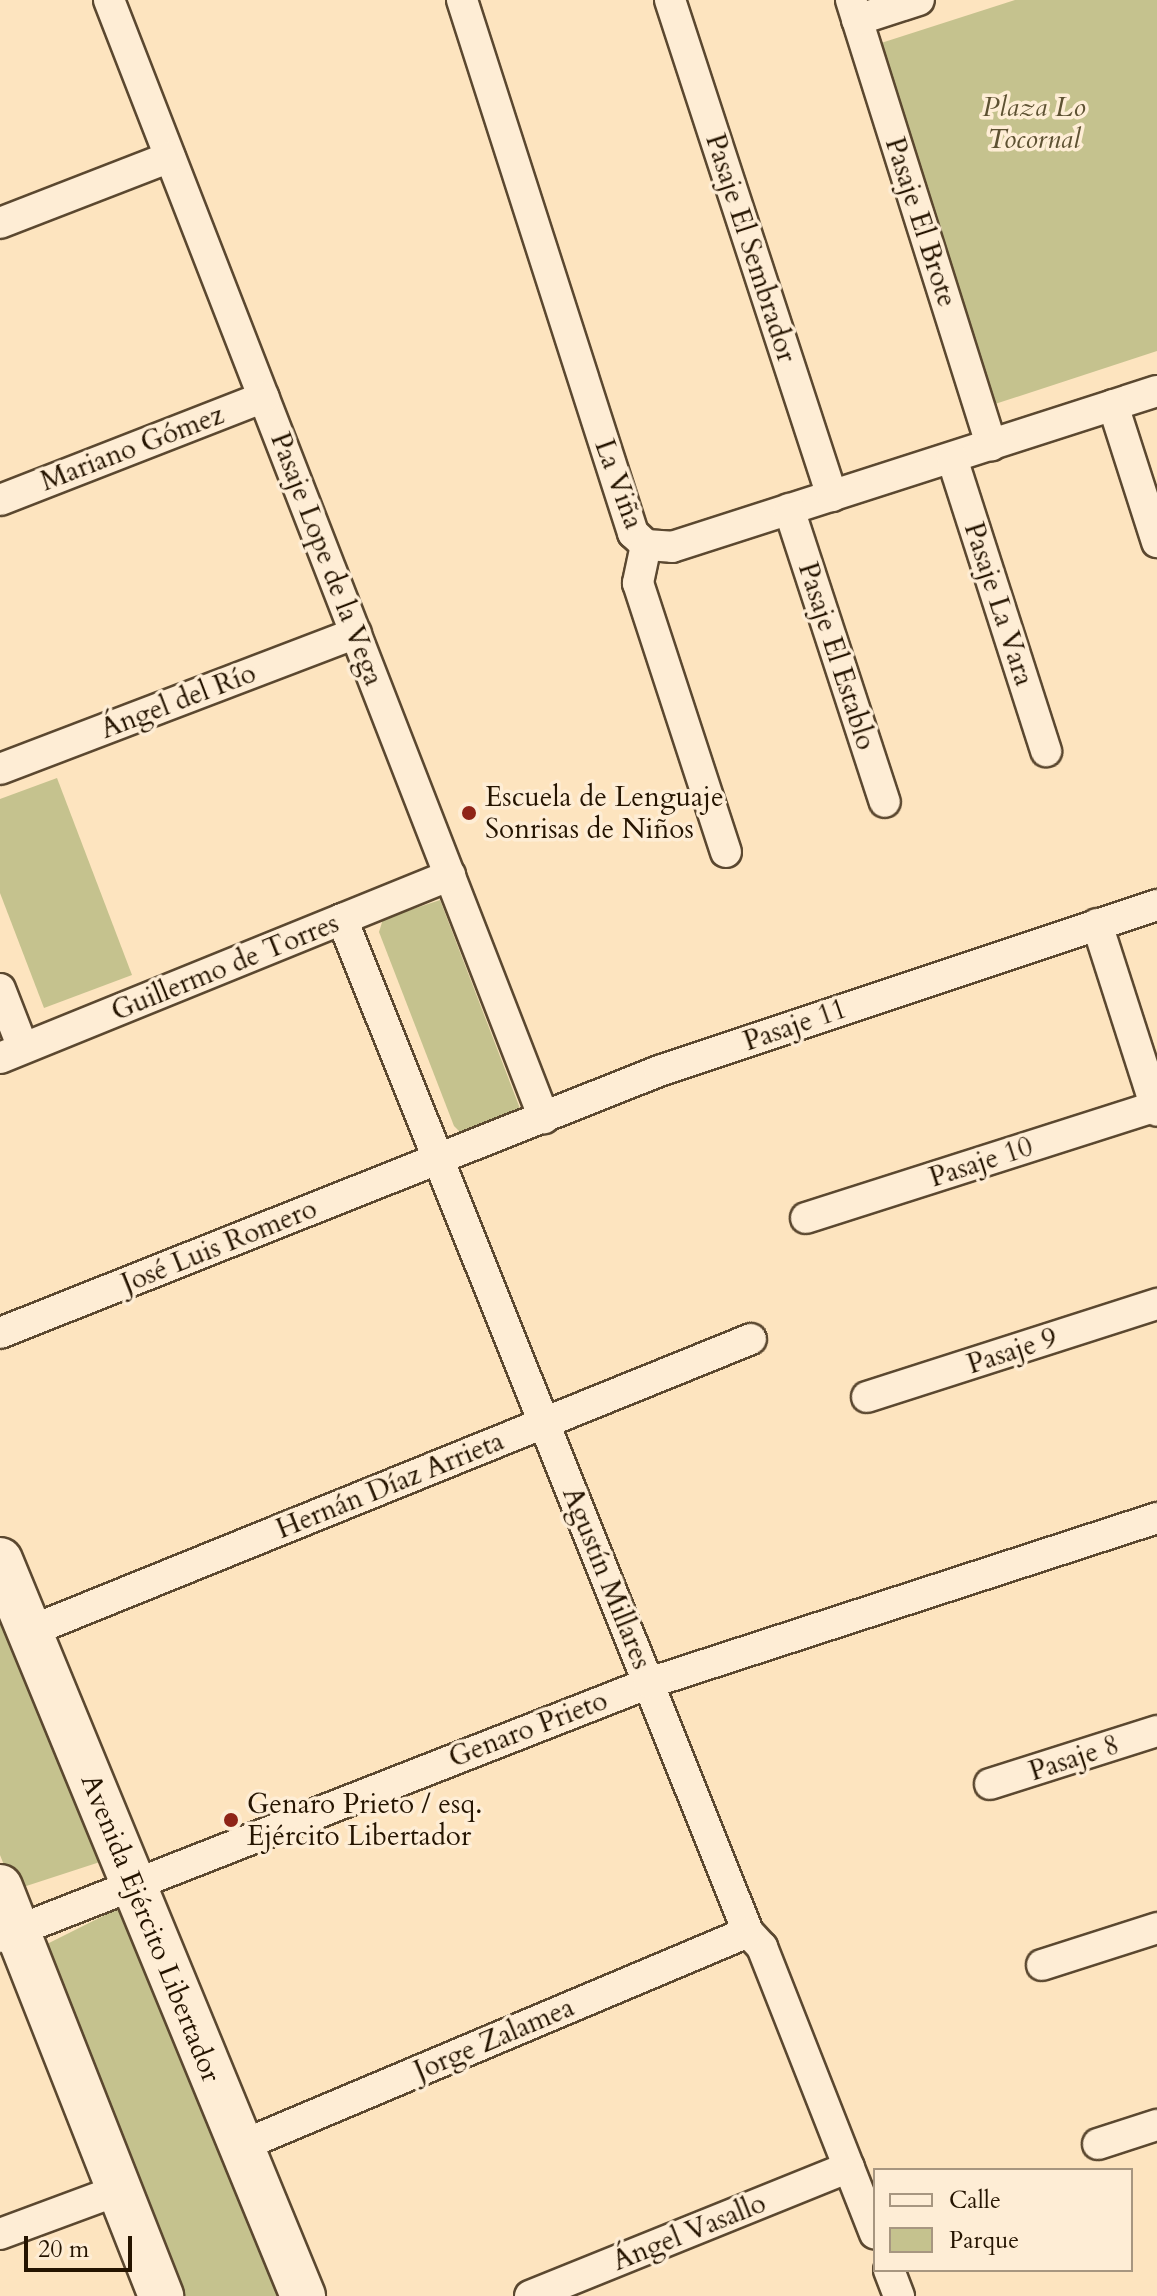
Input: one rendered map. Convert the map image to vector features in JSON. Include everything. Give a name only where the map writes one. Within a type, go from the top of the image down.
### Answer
[{"type":"main road","name":"Avenida Ejército Libertador","points":[[0,1560],[303,2296]]},
{"type":"main road","points":[[0,1887],[9,1934],[161,2296]]},
{"type":"street","name":"Pasaje Lope de la Vega","points":[[109,0],[544,1118]]},
{"type":"street","name":"La Viña","points":[[462,0],[633,533],[646,545],[672,547],[1157,391]]},
{"type":"street","name":"Pasaje El Sembrador","points":[[670,0],[832,496]]},
{"type":"street","points":[[854,10],[919,0]]},
{"type":"street","name":"Pasaje El Brote","points":[[854,10],[991,445]]},
{"type":"street","points":[[0,223],[170,157]]},
{"type":"street","name":"Mariano Gómez","points":[[0,500],[264,397]]},
{"type":"street","points":[[1113,405],[1157,542]]},
{"type":"street","name":"Pasaje La Vara","points":[[952,458],[1046,751]]},
{"type":"street","name":"Pasaje El Establo","points":[[789,509],[885,802]]},
{"type":"street","points":[[646,545],[638,583],[726,852]]},
{"type":"street","name":"Ángel del Río","points":[[0,769],[356,633]]},
{"type":"street","name":"Guillermo de Torres","points":[[12,1053],[450,875]]},
{"type":"street","name":"Pasaje 11","points":[[439,1160],[684,1062],[1157,905]]},
{"type":"street","name":"Agustín Millares","points":[[342,919],[748,1932],[762,1947],[873,2229]]},
{"type":"street","points":[[1097,924],[1157,1107]]},
{"type":"street","points":[[0,989],[12,1053]]},
{"type":"street","name":"Pasaje 10","points":[[806,1218],[1157,1107]]},
{"type":"street","name":"José Luis Romero","points":[[0,1333],[439,1160]]},
{"type":"street","name":"Pasaje 9","points":[[867,1397],[1157,1304]]},
{"type":"street","name":"Hernán Díaz Arrieta","points":[[28,1632],[751,1339]]},
{"type":"street","name":"Genaro Prieto","points":[[9,1934],[649,1683],[1157,1518]]},
{"type":"street","name":"Pasaje 8","points":[[990,1784],[1157,1731]]},
{"type":"street","points":[[1042,1965],[1157,1928]]},
{"type":"street","name":"Jorge Zalamea","points":[[241,2146],[748,1932]]},
{"type":"street","points":[[1098,2144],[1157,2125]]},
{"type":"street","name":"Ángel Vasallo","points":[[530,2296],[849,2167]]},
{"type":"street","points":[[0,2234],[119,2190]]},
{"type":"street","points":[[890,2272],[899,2296]]},
{"type":"green space","name":"Plaza Lo Tocornal","points":[[1015,0],[1157,0],[1157,351],[995,404],[878,44]]},
{"type":"green space","points":[[57,778],[132,975],[44,1008],[0,893],[0,799]]},
{"type":"green space","points":[[440,900],[521,1111],[463,1135],[454,1126],[379,932],[383,919]]},
{"type":"green space","points":[[0,1606],[103,1861],[14,1890],[0,1855]]},
{"type":"green space","points":[[121,1907],[283,2296],[181,2296],[39,1948]]},
{"type":"place","name":"Escuela de Lenguaje Sonrisas de Niños","points":[[469,813]]},
{"type":"place","name":"Genaro Prieto / esq. Ejército Libertador","points":[[231,1820]]}]
